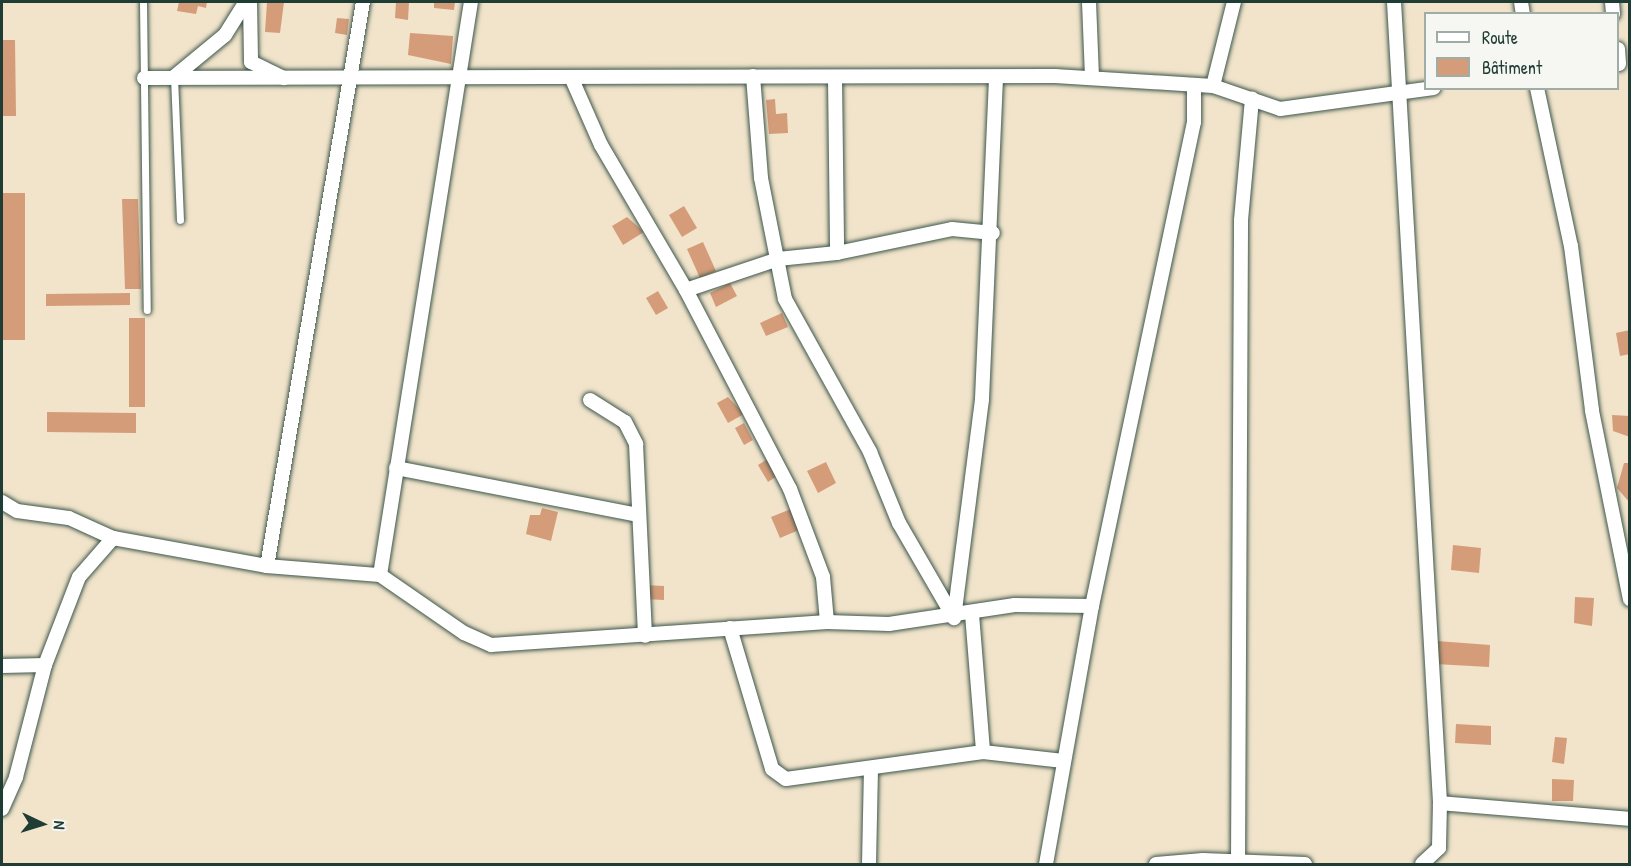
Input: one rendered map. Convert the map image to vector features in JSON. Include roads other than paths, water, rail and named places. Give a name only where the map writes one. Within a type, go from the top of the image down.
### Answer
[{"type":"street","points":[[174,76],[225,35],[248,2]]},
{"type":"street","points":[[248,2],[251,62],[289,81]]},
{"type":"street","points":[[267,566],[363,2]]},
{"type":"street","points":[[380,575],[457,75],[471,2]]},
{"type":"street","points":[[1089,2],[1092,78]]},
{"type":"street","points":[[1213,86],[1234,2]]},
{"type":"street","points":[[1394,2],[1440,803],[1437,864]]},
{"type":"street","points":[[144,78],[174,76],[289,81],[351,76],[457,75],[1092,78],[1194,87],[1213,86],[1280,109],[1424,90]]},
{"type":"street","points":[[753,76],[761,178],[785,299],[870,452],[898,523],[954,618]]},
{"type":"street","points":[[571,77],[601,145],[686,290],[790,489],[823,577],[827,622]]},
{"type":"street","points":[[835,78],[837,253]]},
{"type":"street","points":[[954,618],[974,493],[993,233],[996,79]]},
{"type":"street","points":[[1046,864],[1092,606],[1194,122],[1194,87]]},
{"type":"street","points":[[1537,90],[1571,246],[1592,411],[1629,599]]},
{"type":"street","points":[[1238,864],[1241,220],[1252,98]]},
{"type":"street","points":[[686,290],[778,259],[837,253],[952,229],[993,233]]},
{"type":"street","points":[[590,400],[633,432],[645,636]]},
{"type":"street","points":[[396,468],[638,515]]},
{"type":"street","points":[[2,502],[17,511],[69,518],[113,538],[267,566],[380,575],[464,633],[491,645],[827,622],[954,618],[1015,605],[1092,606]]},
{"type":"street","points":[[2,809],[16,777],[45,665],[79,577],[113,538]]},
{"type":"street","points":[[972,614],[983,752]]},
{"type":"street","points":[[730,628],[772,769],[794,780],[871,771],[983,752],[1063,761]]},
{"type":"street","points":[[2,666],[45,665]]},
{"type":"street","points":[[869,864],[871,771]]},
{"type":"street","points":[[1440,803],[1629,819]]},
{"type":"street","points":[[1422,864],[1439,848]]},
{"type":"street","points":[[1156,864],[1305,864]]},
{"type":"lane","points":[[143,2],[147,310]]},
{"type":"lane","points":[[174,76],[180,220]]}]
